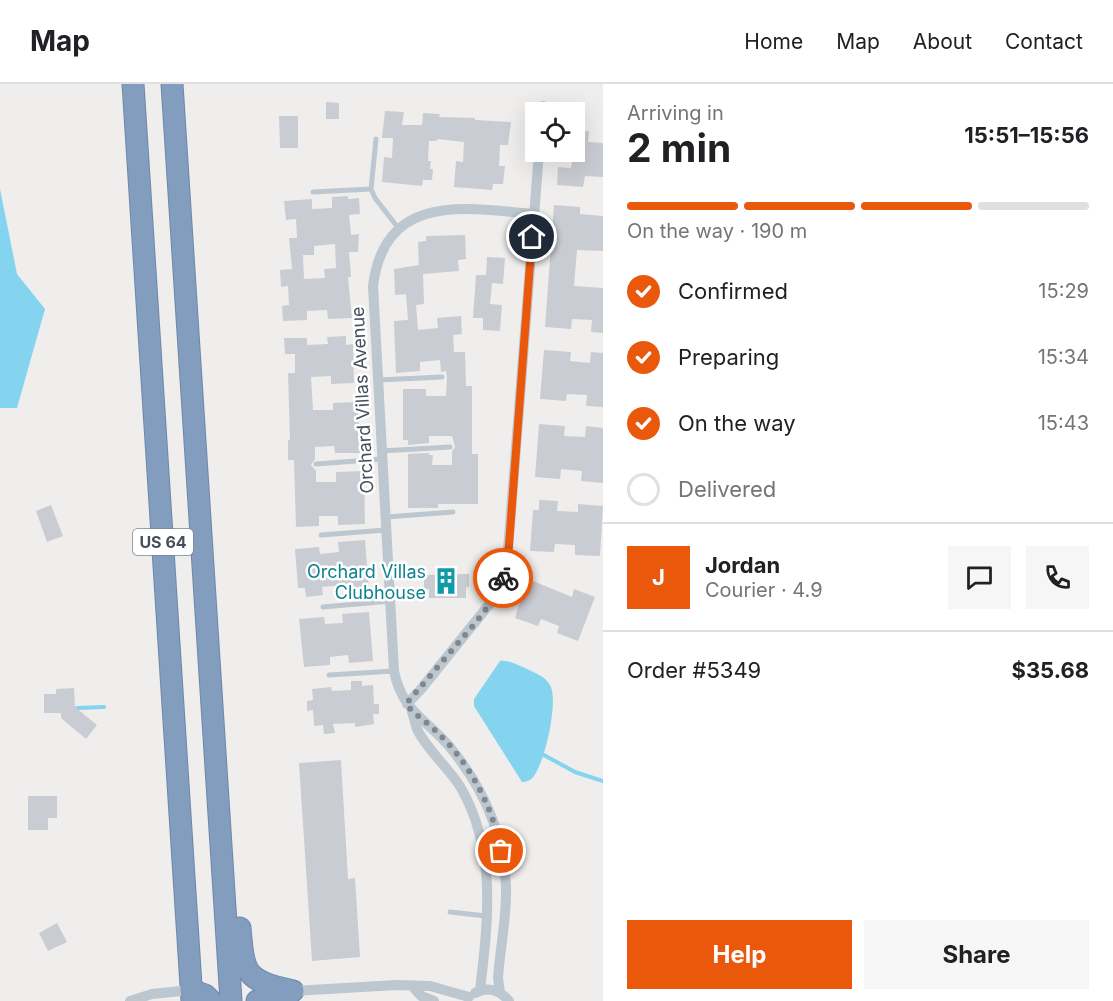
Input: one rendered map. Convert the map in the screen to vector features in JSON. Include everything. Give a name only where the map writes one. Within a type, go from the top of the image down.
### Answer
[{"type":"highway","name":"US 64","points":[[133,84],[191,995]]},
{"type":"highway","name":"US 64","points":[[172,84],[231,1001]]},
{"type":"highway","points":[[202,564],[218,670],[244,961],[248,972],[257,981],[293,991]]},
{"type":"highway","points":[[257,1001],[293,991]]},
{"type":"highway","points":[[191,995],[205,995],[211,1001]]},
{"type":"street","points":[[409,708],[422,688],[492,601],[506,569],[538,162]]},
{"type":"street","name":"Orchard Villas Avenue","points":[[480,990],[488,891],[486,862],[472,814],[461,788],[417,729],[399,690],[394,671],[372,302],[374,272],[385,246],[399,229],[420,215],[458,208],[534,214]]},
{"type":"street","name":"Orchard Villas Avenue","points":[[409,708],[438,733],[474,780],[488,806],[498,837],[506,889],[498,978],[500,993]]},
{"type":"street","points":[[472,814],[488,806]]},
{"type":"street","points":[[293,991],[397,985],[430,986],[468,999],[480,990],[490,989],[500,993],[509,1001]]},
{"type":"street","points":[[413,987],[422,996],[434,1001]]},
{"type":"street","points":[[130,1001],[152,994],[191,995]]},
{"type":"lane","points":[[376,139],[371,189],[375,198],[399,229]]},
{"type":"lane","points":[[313,192],[371,189]]},
{"type":"lane","points":[[378,380],[442,376]]},
{"type":"lane","points":[[316,464],[450,447]]},
{"type":"lane","points":[[386,517],[453,512]]},
{"type":"lane","points":[[321,535],[386,530]]},
{"type":"lane","points":[[323,607],[391,601]]},
{"type":"lane","points":[[329,675],[394,671]]},
{"type":"lane","points":[[450,912],[486,916]]},
{"type":"water","points":[[0,189],[17,274],[45,309],[17,408],[0,408]]},
{"type":"water","points":[[500,661],[514,663],[540,675],[550,685],[552,693],[550,731],[538,768],[534,776],[526,782],[522,782],[474,706],[474,699]]},
{"type":"building","points":[[326,102],[339,103],[339,119],[326,119]]},
{"type":"building","points":[[385,111],[404,112],[402,125],[422,125],[423,113],[440,114],[439,117],[511,122],[508,145],[500,145],[499,166],[505,166],[503,184],[493,184],[492,190],[454,187],[456,161],[463,162],[464,142],[437,139],[437,141],[429,141],[428,161],[431,161],[430,169],[433,169],[432,180],[423,180],[422,186],[382,182],[384,157],[392,158],[393,138],[382,138]]},
{"type":"building","points":[[279,116],[298,116],[298,148],[280,148]]},
{"type":"building","points":[[585,131],[589,131],[588,142],[603,143],[603,177],[585,176],[583,187],[557,185],[558,167],[571,168],[572,162],[585,162]]},
{"type":"building","points":[[332,197],[359,198],[360,214],[349,215],[351,235],[359,234],[358,252],[349,252],[351,277],[348,277],[352,318],[328,319],[327,310],[307,311],[307,320],[283,321],[282,306],[289,305],[288,286],[281,287],[280,270],[292,269],[289,238],[297,238],[296,219],[286,220],[284,201],[312,199],[312,209],[332,208]],"holes":[[[335,244],[336,268],[324,269],[325,278],[304,279],[303,255],[314,255],[314,246]]]},
{"type":"building","points":[[554,205],[580,207],[580,214],[603,216],[603,251],[577,250],[574,286],[603,288],[603,333],[591,332],[592,320],[572,319],[571,329],[545,327]]},
{"type":"building","points":[[465,235],[466,259],[458,260],[459,271],[423,274],[424,304],[416,305],[418,330],[438,328],[437,318],[461,316],[462,334],[453,335],[454,352],[465,352],[466,386],[472,386],[472,454],[478,454],[478,504],[438,504],[438,508],[408,508],[408,454],[429,453],[433,455],[432,465],[452,465],[452,451],[455,447],[452,436],[429,436],[429,443],[408,445],[408,440],[403,440],[403,389],[426,389],[426,396],[446,396],[447,377],[446,371],[441,372],[440,360],[420,362],[420,371],[396,373],[394,321],[408,320],[406,294],[395,295],[394,269],[419,265],[418,242],[426,241],[426,236]]},
{"type":"building","points":[[487,257],[505,258],[503,284],[492,283],[490,304],[502,305],[500,331],[483,330],[483,318],[473,318],[476,275],[486,275]]},
{"type":"building","points":[[346,336],[346,345],[353,344],[354,383],[331,384],[331,376],[311,377],[313,410],[333,410],[333,403],[358,402],[360,453],[335,453],[334,446],[315,447],[315,459],[311,465],[316,471],[316,482],[336,482],[336,472],[364,471],[365,524],[338,525],[338,516],[319,516],[319,526],[296,527],[294,460],[288,460],[288,440],[290,440],[288,373],[295,373],[295,354],[285,354],[284,338],[307,338],[307,345],[328,344],[327,337]]},
{"type":"building","points":[[544,350],[571,352],[570,361],[590,363],[591,352],[603,353],[603,407],[586,406],[587,395],[567,394],[566,401],[540,399]]},
{"type":"building","points":[[539,424],[565,426],[564,436],[585,437],[586,426],[603,428],[603,483],[581,481],[582,471],[561,469],[560,479],[535,477]]},
{"type":"building","points":[[539,500],[558,501],[557,511],[578,512],[578,504],[603,506],[600,556],[575,555],[575,545],[555,544],[554,552],[530,551],[533,510],[539,510]]},
{"type":"building","points":[[51,505],[63,536],[47,542],[36,511]]},
{"type":"building","points":[[365,540],[369,591],[345,593],[345,585],[322,587],[323,595],[306,597],[305,588],[298,588],[295,549],[319,547],[320,554],[339,552],[338,542]]},
{"type":"building","name":"Orchard Villas Clubhouse","points":[[469,574],[466,598],[429,598],[429,589],[424,589],[424,575]]},
{"type":"building","points":[[533,581],[572,597],[574,589],[595,597],[578,641],[557,633],[559,626],[541,619],[538,626],[515,618],[526,582],[532,584]]},
{"type":"building","points":[[369,612],[373,661],[349,663],[348,655],[330,657],[330,665],[304,667],[299,619],[324,617],[325,624],[343,623],[342,614]]},
{"type":"building","points":[[351,681],[362,681],[362,686],[373,685],[374,704],[379,704],[379,714],[373,714],[374,724],[355,727],[355,723],[333,724],[335,733],[324,734],[323,725],[314,726],[313,710],[307,711],[307,701],[313,700],[312,689],[331,687],[332,691],[351,690]]},
{"type":"building","points":[[74,688],[75,707],[97,725],[86,739],[61,718],[61,713],[44,713],[44,694],[56,694],[56,689]]},
{"type":"building","points":[[341,760],[348,879],[355,878],[360,957],[312,961],[299,763]]},
{"type":"building","points":[[28,796],[57,796],[57,818],[48,818],[48,830],[28,830]]},
{"type":"building","points":[[57,923],[67,942],[48,951],[39,933]]},
{"type":"waterway","points":[[77,708],[104,707]]},
{"type":"waterway","points":[[542,754],[575,772],[603,781]]},
{"type":"way so far","points":[[501,851],[488,806],[474,780],[438,733],[406,704],[477,621],[492,601],[503,578]]},
{"type":"place","name":"Orchard Villas Clubhouse","points":[[446,581]]},
{"type":"route","points":[[503,578],[509,545],[532,237]]}]
